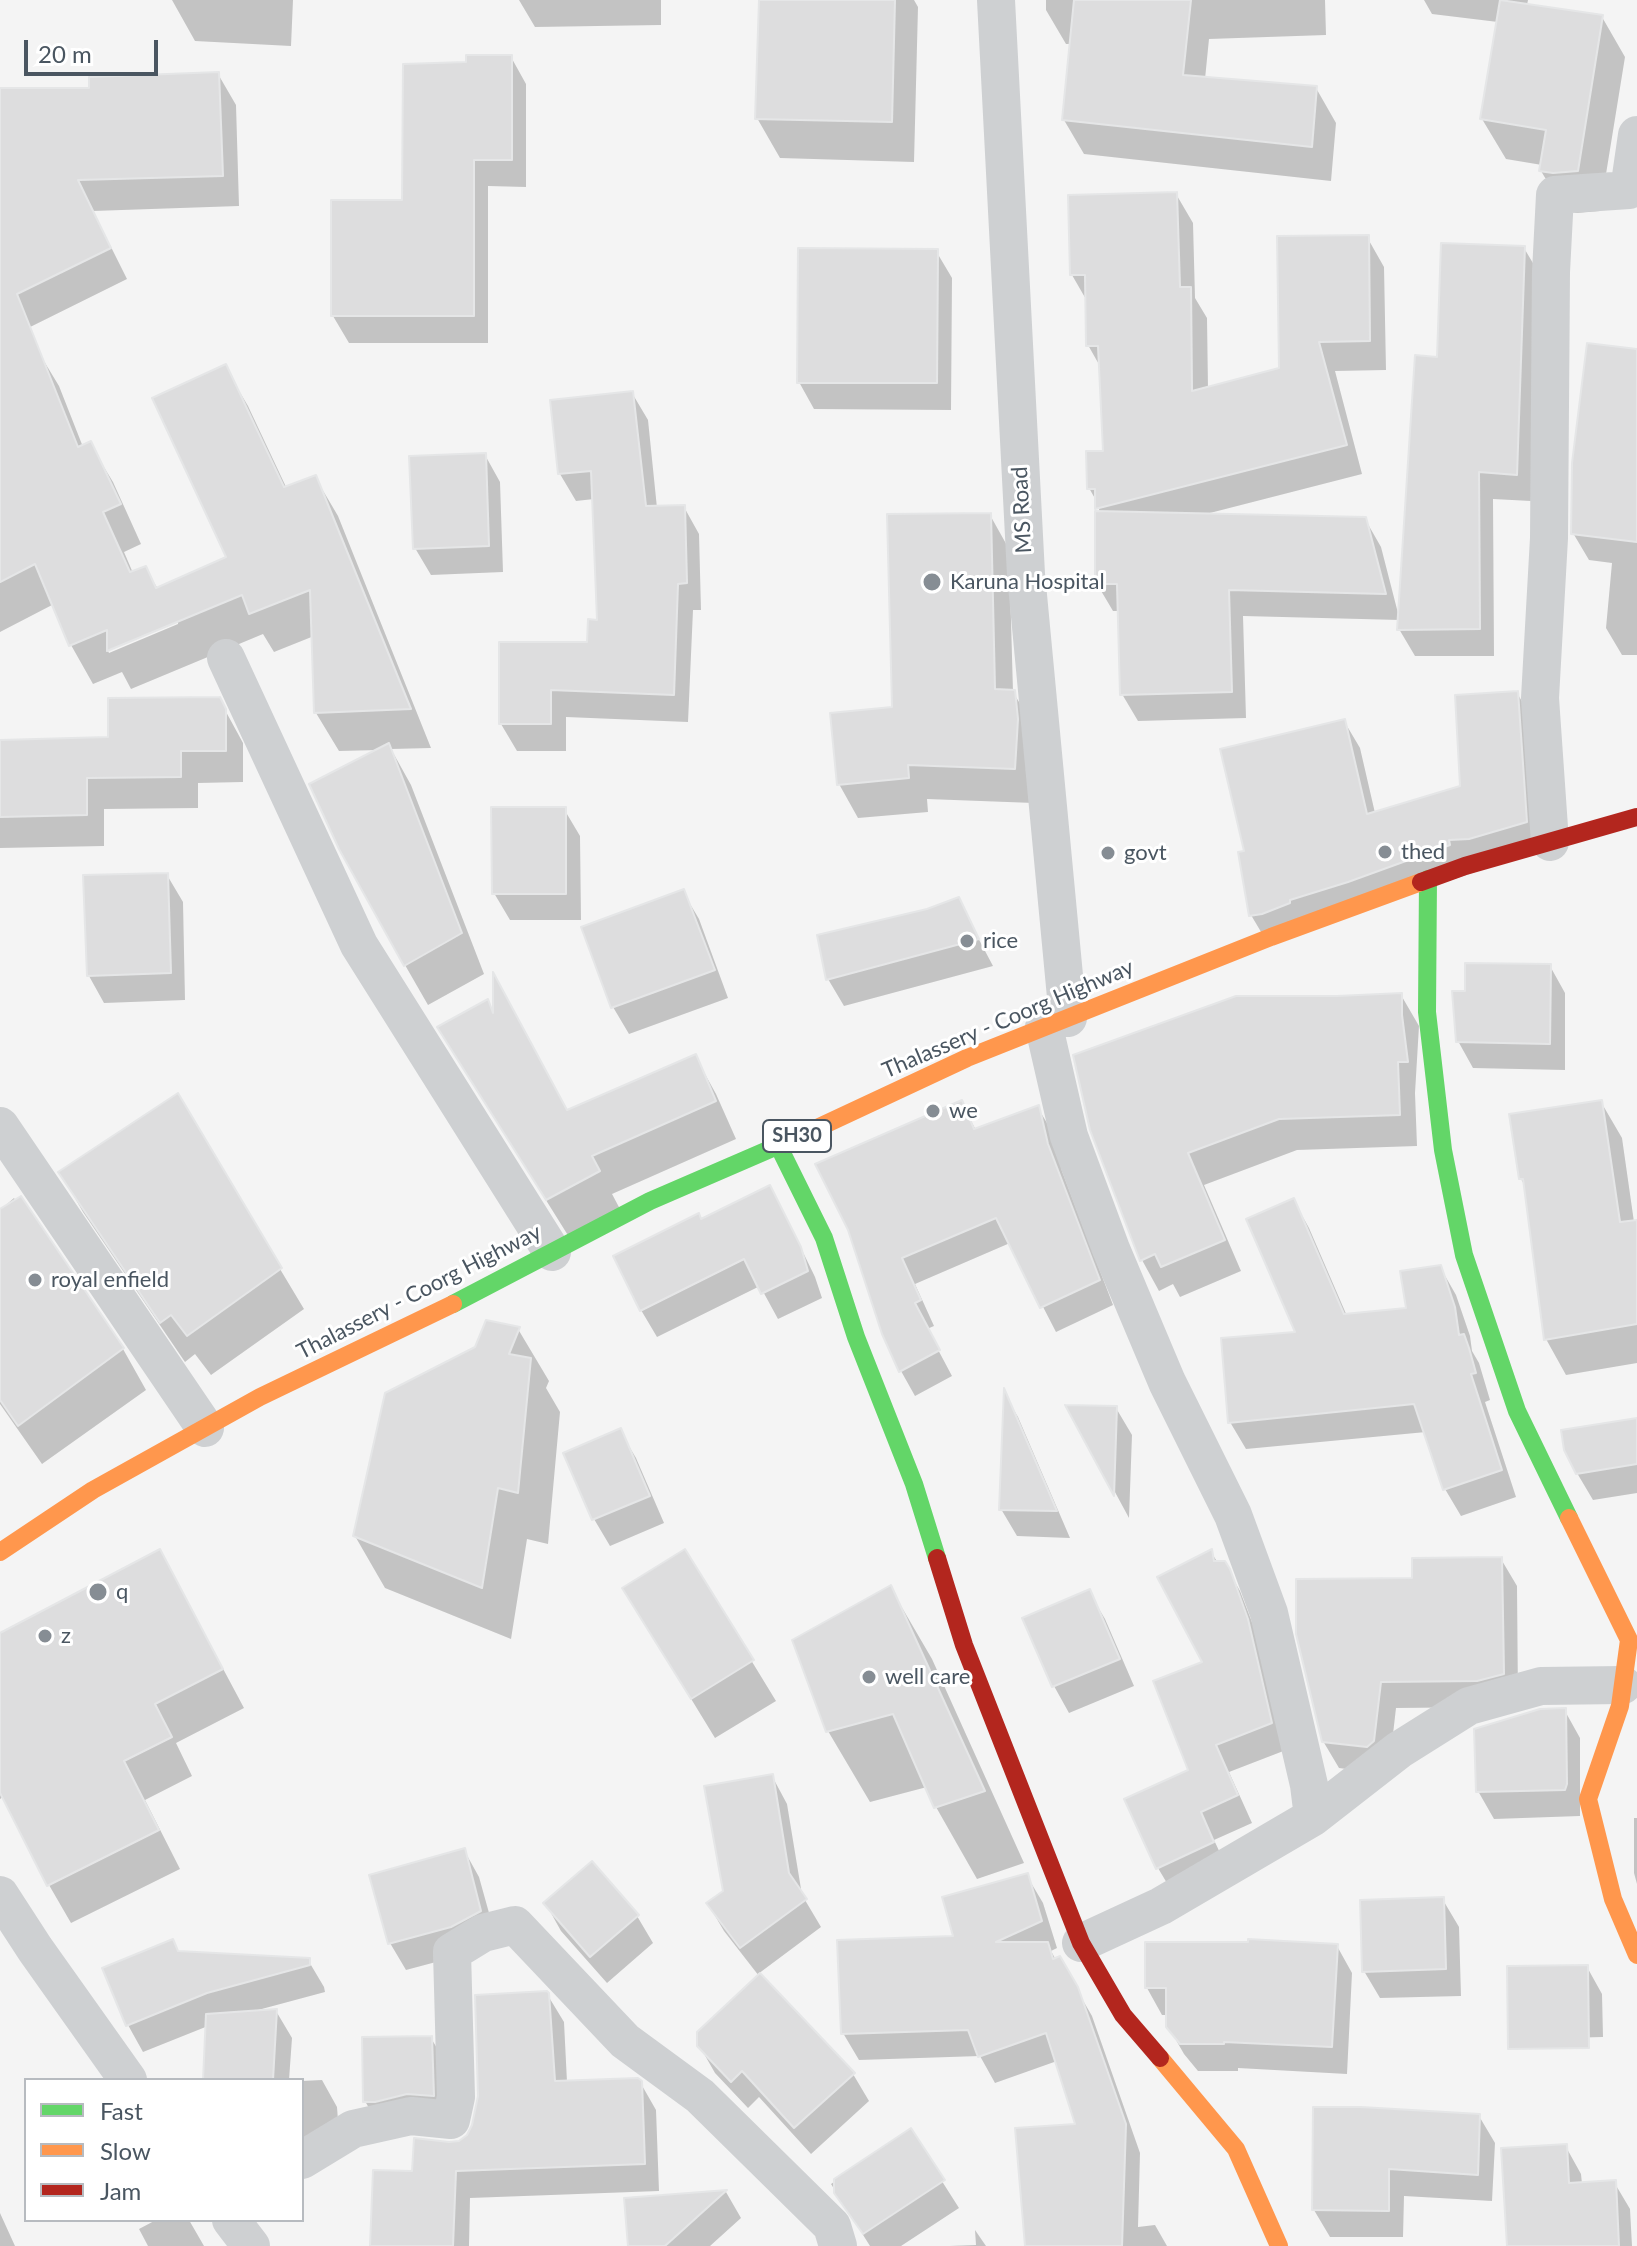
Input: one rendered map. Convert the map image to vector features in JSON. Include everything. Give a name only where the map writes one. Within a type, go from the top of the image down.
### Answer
[{"type":"street","name":"MS Road","points":[[996,0],[1026,574],[1056,1022],[1069,1136],[1111,1249],[1167,1382],[1233,1515],[1269,1613],[1309,1785],[1313,1817]]},
{"type":"street","points":[[1550,842],[1540,698],[1549,538],[1551,272],[1555,195],[1629,190],[1637,135]]},
{"type":"street","points":[[226,658],[359,945],[552,1252]]},
{"type":"street","name":"Thalassery - Coorg Highway","points":[[0,1552],[93,1490],[260,1397],[439,1312],[650,1201],[848,1115],[967,1058],[1428,879],[1637,817]]},
{"type":"street","points":[[1428,879],[1427,1012],[1443,1150],[1464,1255],[1517,1411],[1629,1640],[1620,1706],[1588,1799],[1613,1899],[1637,1955]]},
{"type":"street","points":[[0,1126],[205,1428]]},
{"type":"street","points":[[778,1145],[824,1238],[856,1337],[914,1484],[964,1645],[1081,1943],[1123,2015],[1236,2149],[1279,2246]]},
{"type":"street","points":[[1081,1943],[1161,1906],[1313,1817],[1399,1750],[1469,1706],[1541,1686],[1623,1685]]},
{"type":"street","points":[[0,1895],[127,2078]]},
{"type":"street","points":[[304,2159],[353,2129],[411,2116],[451,2120],[456,2097],[452,1952],[483,1933],[515,1925],[625,2041],[700,2096],[832,2226],[838,2246]]},
{"type":"street","points":[[233,2222],[251,2246]]},
{"type":"building","points":[[759,0],[895,0],[892,122],[755,119]]},
{"type":"building","points":[[1074,0],[1191,0],[1183,75],[1317,86],[1312,147],[1062,120]]},
{"type":"building","points":[[1500,0],[1603,15],[1578,171],[1539,171],[1546,130],[1480,119]]},
{"type":"building","points":[[466,55],[512,55],[512,160],[474,160],[474,316],[331,316],[331,200],[402,200],[403,64],[466,62]]},
{"type":"building","points":[[219,72],[223,176],[78,180],[111,248],[17,294],[78,447],[91,441],[121,504],[103,512],[130,572],[146,566],[156,588],[226,557],[152,398],[226,364],[284,487],[316,475],[411,709],[314,713],[310,590],[249,614],[242,595],[107,651],[107,630],[69,646],[35,564],[0,582],[0,88],[89,88],[89,77]]},
{"type":"building","points":[[1177,192],[1180,287],[1191,287],[1192,391],[1279,368],[1277,236],[1369,235],[1370,341],[1319,342],[1347,445],[1095,509],[1095,489],[1087,489],[1086,451],[1103,451],[1098,346],[1086,346],[1085,275],[1070,275],[1068,195]]},
{"type":"building","points":[[1441,243],[1525,246],[1517,475],[1479,472],[1480,629],[1397,630],[1415,355],[1437,357]]},
{"type":"building","points":[[798,248],[938,249],[937,383],[797,383]]},
{"type":"building","points":[[1587,343],[1637,349],[1637,542],[1571,534],[1572,463]]},
{"type":"building","points":[[633,391],[646,506],[685,505],[687,583],[678,584],[674,695],[551,690],[551,724],[499,724],[499,642],[587,642],[588,619],[597,620],[591,471],[558,474],[550,400]]},
{"type":"building","points":[[486,453],[489,546],[413,549],[409,456]]},
{"type":"building","points":[[1095,511],[1366,517],[1386,594],[1229,590],[1232,692],[1120,695],[1117,584],[1095,584]]},
{"type":"building","points":[[991,513],[995,689],[1015,690],[1018,719],[1015,769],[908,765],[909,778],[837,785],[830,713],[892,707],[887,514]]},
{"type":"building","points":[[1518,691],[1527,822],[1469,839],[1449,840],[1450,845],[1290,900],[1290,903],[1262,914],[1249,916],[1238,852],[1244,851],[1220,749],[1345,719],[1367,814],[1460,786],[1455,695]]},
{"type":"building","points":[[220,697],[226,709],[226,751],[181,751],[181,777],[87,778],[87,815],[0,817],[0,740],[108,737],[108,698]]},
{"type":"building","points":[[389,743],[462,933],[404,966],[339,849],[309,784]]},
{"type":"building","points":[[491,807],[566,807],[566,894],[492,894]]},
{"type":"building","points":[[168,873],[171,973],[87,976],[83,875]]},
{"type":"building","points":[[684,889],[715,970],[611,1008],[581,927]]},
{"type":"building","points":[[959,897],[979,939],[826,980],[817,935],[927,909]]},
{"type":"building","points":[[1465,963],[1551,964],[1550,1044],[1456,1042],[1452,991],[1465,991]]},
{"type":"building","points":[[493,972],[567,1110],[696,1054],[716,1101],[592,1156],[600,1171],[546,1200],[437,1027],[488,999],[493,1013]]},
{"type":"building","points":[[1402,993],[1408,1062],[1398,1062],[1400,1115],[1279,1119],[1188,1153],[1225,1240],[1161,1267],[1155,1254],[1140,1261],[1090,1130],[1073,1055],[1236,996]]},
{"type":"building","points":[[178,1093],[282,1268],[187,1336],[171,1315],[160,1323],[58,1172]]},
{"type":"building","points":[[962,1100],[974,1129],[1039,1105],[1048,1144],[1100,1280],[1040,1308],[996,1218],[902,1258],[921,1300],[915,1303],[940,1350],[899,1372],[882,1334],[848,1230],[815,1164]]},
{"type":"building","points":[[1602,1100],[1620,1222],[1637,1220],[1637,1324],[1544,1340],[1523,1179],[1519,1179],[1509,1114]]},
{"type":"building","points":[[770,1185],[801,1247],[808,1271],[761,1294],[744,1259],[640,1311],[613,1256],[699,1213],[701,1219]]},
{"type":"building","name":"royal enfield","points":[[21,1196],[124,1348],[18,1426],[0,1400],[0,1209]]},
{"type":"building","points":[[1294,1198],[1344,1314],[1406,1308],[1400,1271],[1441,1265],[1455,1307],[1459,1335],[1464,1334],[1469,1348],[1476,1373],[1471,1374],[1502,1470],[1443,1490],[1414,1404],[1228,1423],[1221,1338],[1295,1332],[1246,1219]]},
{"type":"building","points":[[486,1320],[520,1327],[509,1354],[531,1358],[518,1493],[498,1488],[482,1588],[353,1536],[385,1393],[475,1347]]},
{"type":"building","points":[[1004,1388],[1057,1511],[999,1510]]},
{"type":"building","points":[[1065,1405],[1117,1406],[1114,1496]]},
{"type":"building","points":[[1637,1418],[1637,1464],[1576,1474],[1564,1450],[1561,1430]]},
{"type":"building","points":[[621,1428],[650,1496],[592,1520],[563,1453]]},
{"type":"building","points":[[160,1549],[223,1669],[155,1704],[172,1737],[124,1761],[159,1830],[47,1886],[0,1793],[0,1633]]},
{"type":"building","points":[[685,1549],[754,1660],[691,1699],[622,1588]]},
{"type":"building","points":[[1212,1549],[1214,1561],[1225,1561],[1230,1569],[1248,1619],[1272,1723],[1216,1745],[1238,1795],[1201,1812],[1214,1842],[1156,1869],[1124,1799],[1188,1770],[1153,1681],[1202,1662],[1157,1577]]},
{"type":"building","points":[[1502,1557],[1504,1674],[1477,1681],[1381,1682],[1374,1741],[1367,1747],[1322,1742],[1296,1634],[1296,1579],[1412,1578],[1412,1558]]},
{"type":"building","name":"well care","points":[[891,1585],[985,1791],[934,1808],[893,1714],[826,1732],[792,1640]]},
{"type":"building","points":[[1090,1589],[1120,1659],[1052,1687],[1022,1618]]},
{"type":"building","points":[[1566,1708],[1565,1790],[1476,1792],[1474,1729],[1540,1709]]},
{"type":"building","points":[[773,1774],[789,1873],[807,1899],[740,1948],[706,1903],[723,1891],[704,1786]]},
{"type":"building","points":[[465,1848],[481,1911],[451,1927],[388,1944],[369,1875]]},
{"type":"building","points":[[592,1861],[639,1915],[590,1957],[543,1903]]},
{"type":"building","points":[[1028,1873],[1042,1921],[996,1942],[1048,1942],[1053,1959],[1060,1956],[1078,1987],[1126,2124],[1122,2246],[1025,2246],[1015,2128],[1075,2124],[1046,2033],[978,2057],[968,2030],[841,2034],[837,1940],[953,1936],[942,1897]]},
{"type":"building","points":[[1444,1897],[1446,1969],[1362,1972],[1360,1900]]},
{"type":"building","points":[[173,1939],[178,1951],[310,1958],[310,1965],[207,1993],[126,2026],[102,1968]]},
{"type":"building","points":[[1248,1939],[1338,1944],[1332,2047],[1224,2042],[1180,2044],[1166,2027],[1166,1988],[1145,1988],[1145,1942],[1248,1942]]},
{"type":"building","points":[[1588,1965],[1589,2048],[1508,2049],[1507,1966]]},
{"type":"building","points":[[760,1973],[855,2073],[794,2128],[742,2071],[731,2082],[697,2046],[697,2032]]},
{"type":"building","points":[[547,1991],[555,2081],[638,2078],[642,2081],[645,2164],[456,2171],[453,2246],[370,2246],[373,2170],[412,2171],[414,2138],[459,2141],[467,2135],[472,2125],[478,2096],[475,1995]]},
{"type":"building","points":[[277,2009],[273,2078],[203,2078],[206,2014]]},
{"type":"building","points":[[432,2036],[434,2096],[407,2094],[363,2102],[362,2037]]},
{"type":"building","points":[[1313,2107],[1480,2114],[1478,2175],[1389,2169],[1389,2211],[1312,2210]]},
{"type":"building","points":[[911,2128],[945,2180],[863,2234],[834,2193],[834,2179]]},
{"type":"building","points":[[1567,2144],[1569,2183],[1616,2180],[1619,2246],[1507,2246],[1501,2148]]},
{"type":"building","points":[[727,2190],[665,2246],[628,2246],[624,2198]]},
{"type":"traffic: fast","points":[[1428,879],[1427,1012],[1443,1150],[1464,1255],[1517,1411],[1569,1518]]},
{"type":"traffic: fast","points":[[453,1304],[650,1201],[798,1137]]},
{"type":"traffic: fast","points":[[778,1145],[824,1238],[856,1337],[914,1484],[937,1558]]},
{"type":"traffic: slow","points":[[798,1137],[967,1058],[1271,937],[1421,882]]},
{"type":"traffic: slow","points":[[0,1552],[93,1490],[260,1397],[453,1304]]},
{"type":"traffic: slow","points":[[1569,1518],[1629,1640],[1620,1706],[1588,1799],[1613,1899],[1637,1955]]},
{"type":"traffic: slow","points":[[1160,2058],[1236,2149],[1279,2246]]},
{"type":"traffic: jam","points":[[1421,882],[1465,866],[1637,817]]},
{"type":"traffic: jam","points":[[937,1558],[964,1645],[1081,1943],[1123,2015],[1160,2058]]},
{"type":"place","name":"Karuna Hospital","points":[[932,582]]},
{"type":"place","name":"thed","points":[[1385,852]]},
{"type":"place","name":"govt","points":[[1108,853]]},
{"type":"place","name":"rice","points":[[967,941]]},
{"type":"place","name":"we","points":[[933,1111]]},
{"type":"place","name":"royal enfield","points":[[35,1280]]},
{"type":"place","name":"q","points":[[98,1592]]},
{"type":"place","name":"z","points":[[45,1636]]},
{"type":"place","name":"well care","points":[[869,1677]]}]
